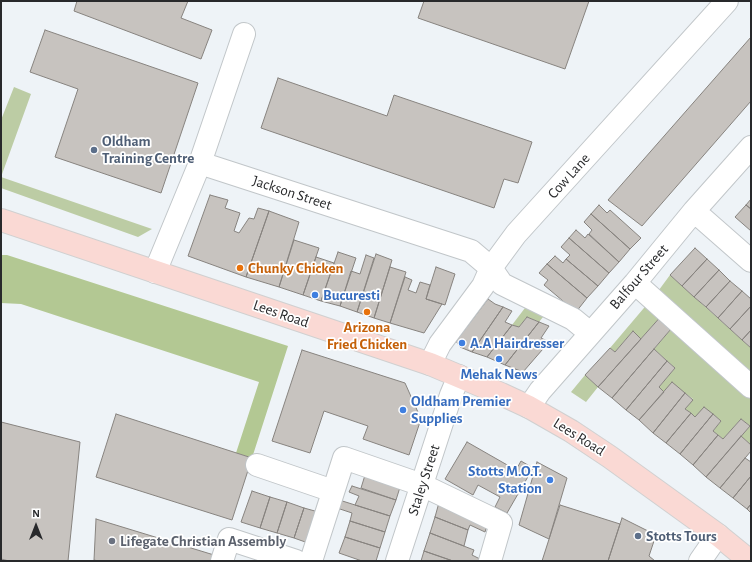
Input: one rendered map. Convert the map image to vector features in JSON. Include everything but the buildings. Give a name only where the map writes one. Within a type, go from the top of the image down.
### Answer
[{"type":"main road","name":"Lees Road","points":[[1,220],[430,364],[529,407],[571,431],[610,457],[718,535],[750,561]]},
{"type":"street","name":"Cow Lane","points":[[430,364],[440,344],[483,286],[491,268],[516,234],[727,1]]},
{"type":"street","points":[[155,272],[200,163],[244,34]]},
{"type":"street","name":"Balfour Street","points":[[529,407],[540,391],[635,283],[694,211],[751,147]]},
{"type":"street","name":"Jackson Street","points":[[200,163],[471,251],[491,268],[502,284],[573,319],[590,333]]},
{"type":"street","points":[[694,211],[751,261]]},
{"type":"street","points":[[635,283],[751,387]]},
{"type":"street","name":"Staley Street","points":[[397,561],[451,395],[459,376]]},
{"type":"street","points":[[311,561],[344,458],[422,485],[501,523],[490,561]]},
{"type":"street","points":[[257,465],[334,491]]},
{"type":"street","points":[[700,561],[718,535]]},
{"type":"street","points":[[222,561],[229,539],[296,561]]},
{"type":"green space","points":[[14,87],[31,94],[1,177],[1,120]]},
{"type":"green space","points":[[1,177],[152,229],[138,237],[1,188]]},
{"type":"green space","points":[[1,255],[7,255],[288,346],[252,458],[236,453],[259,382],[21,304],[1,303]]},
{"type":"green space","points":[[670,275],[751,348],[751,379],[656,294]]},
{"type":"green space","points":[[649,302],[663,314],[641,339],[633,331],[615,352],[610,348]]},
{"type":"green space","points":[[528,304],[547,312],[539,322],[527,317],[519,327],[512,325]]},
{"type":"green space","points":[[671,329],[697,353],[751,396],[751,445],[741,436],[750,426],[741,419],[723,439],[713,431],[721,421],[713,414],[695,417],[685,409],[693,399],[685,393],[664,392],[659,387],[675,368],[654,349]]},
{"type":"green space","points":[[585,375],[598,387],[586,402],[571,392]]},
{"type":"place","name":"Oldham Training Centre","points":[[94,150]]},
{"type":"place","name":"Chunky Chicken","points":[[240,268]]},
{"type":"place","name":"Bucuresti","points":[[315,295]]},
{"type":"place","name":"Arizona Fried Chicken","points":[[367,312]]},
{"type":"place","name":"A.A Hairdresser","points":[[462,343]]},
{"type":"place","name":"Mehak News","points":[[499,359]]},
{"type":"place","name":"Oldham Premier Supplies","points":[[403,410]]},
{"type":"place","name":"Stotts M.O.T. Station","points":[[550,480]]},
{"type":"place","name":"Stotts Tours","points":[[638,536]]},
{"type":"place","name":"Lifegate Christian Assembly","points":[[112,541]]}]
